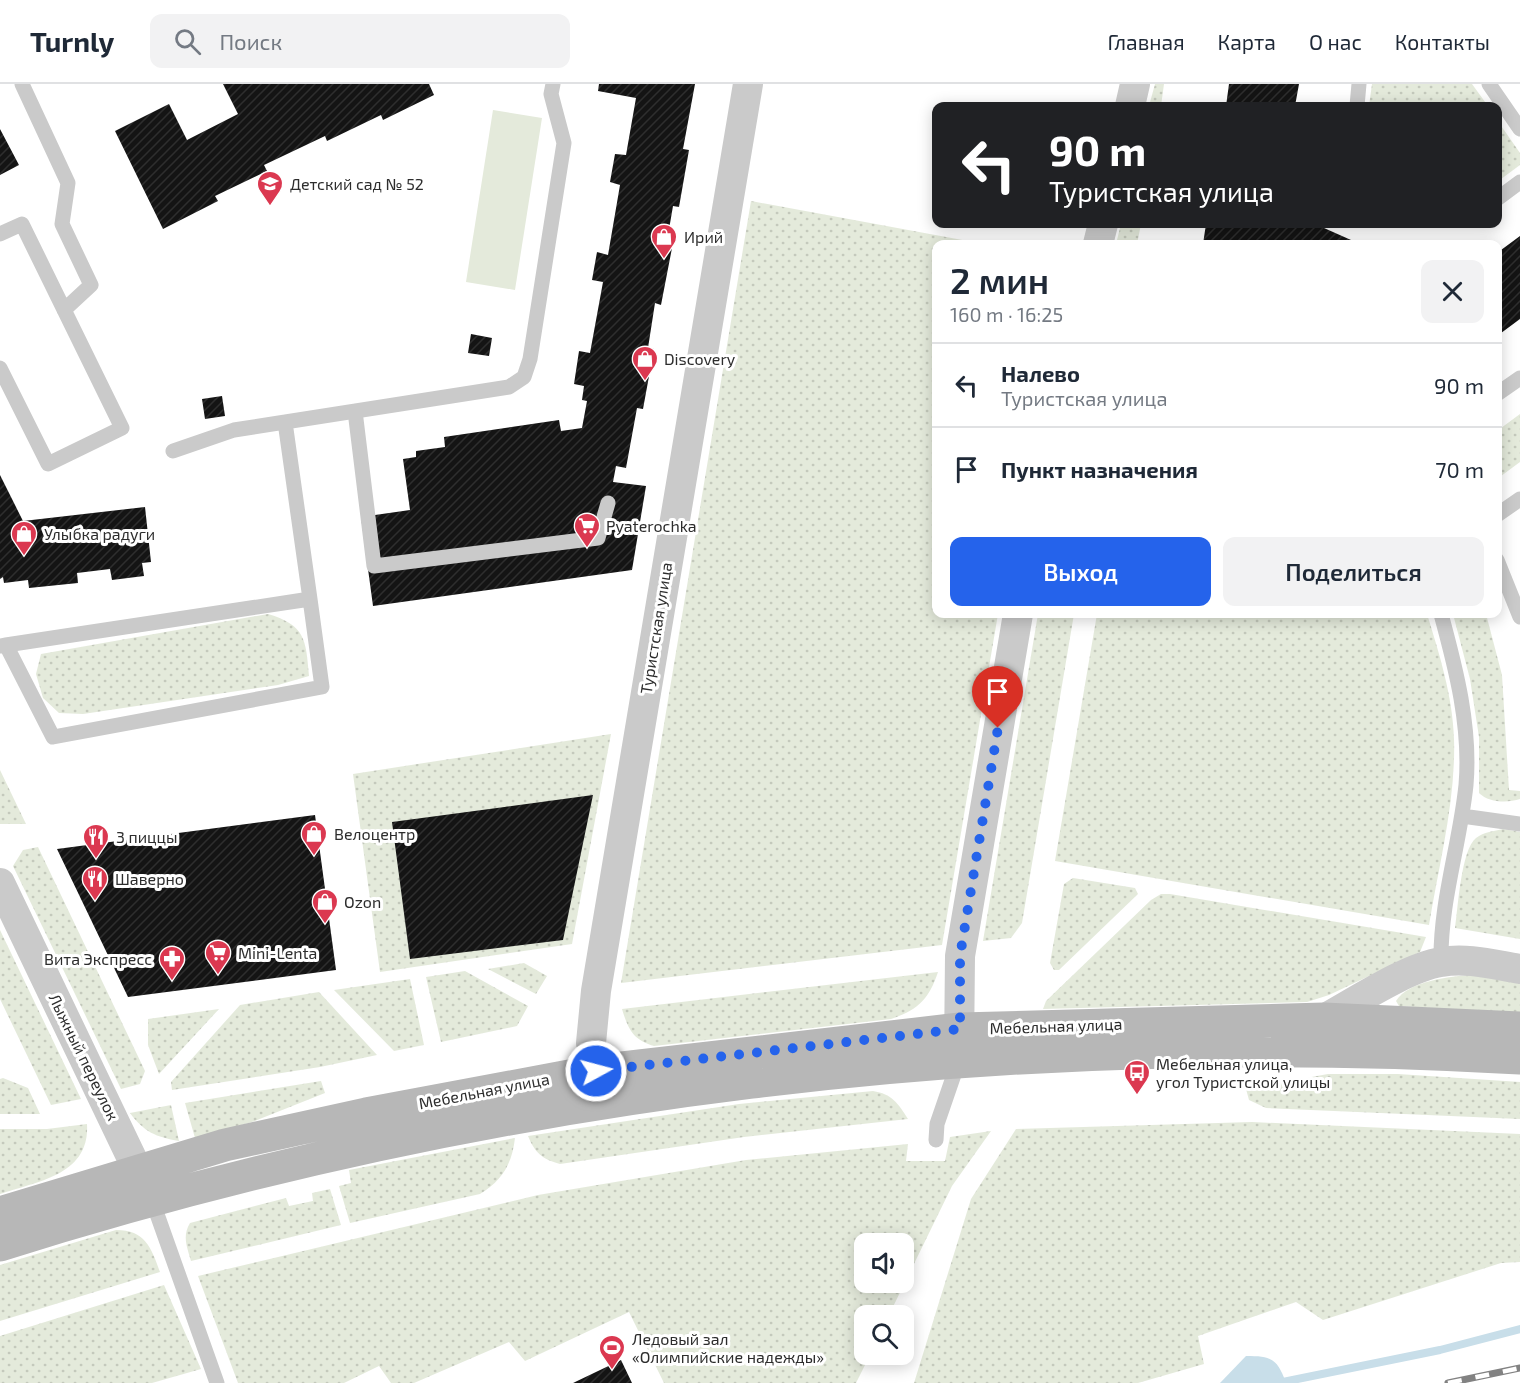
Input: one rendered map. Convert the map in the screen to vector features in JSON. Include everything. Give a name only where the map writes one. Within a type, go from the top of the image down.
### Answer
[{"type":"street","name":"Туристская улица","points":[[598,1086],[591,1043],[596,991],[748,84]]},
{"type":"street","points":[[1131,102],[1135,84]]},
{"type":"street","points":[[959,1045],[960,956],[1017,618]]},
{"type":"street","name":"Лыжный переулок","points":[[0,883],[146,1185]]},
{"type":"street","points":[[1324,1019],[1418,969],[1441,962],[1468,961],[1520,969]]},
{"type":"street","name":"Мебельная улица","points":[[0,1245],[146,1185],[225,1145],[366,1114],[598,1086],[832,1072],[959,1045],[1324,1019],[1520,1028]]},
{"type":"street","name":"Мебельная улица","points":[[959,1045],[1023,1056],[1207,1051],[1413,1052],[1520,1058]]},
{"type":"street","name":"Мебельная улица","points":[[0,1213],[146,1185]]},
{"type":"lane","points":[[22,84],[68,183],[63,224],[91,285],[64,310]]},
{"type":"lane","points":[[172,451],[234,430],[509,387],[524,377],[530,359],[564,143],[551,94],[553,84]]},
{"type":"lane","points":[[1357,102],[1359,84]]},
{"type":"lane","points":[[1489,84],[1519,125]]},
{"type":"lane","points":[[1502,195],[1520,182]]},
{"type":"lane","points":[[0,234],[22,224],[122,428],[48,464],[0,368]]},
{"type":"lane","points":[[1502,391],[1520,378]]},
{"type":"lane","points":[[355,411],[374,566],[598,538],[608,503]]},
{"type":"lane","points":[[285,422],[310,599],[322,687],[53,737],[3,645],[310,599]]},
{"type":"lane","points":[[1502,512],[1520,500]]},
{"type":"lane","points":[[1502,572],[1520,617]]},
{"type":"lane","points":[[1441,962],[1440,933],[1462,816],[1467,738],[1458,682],[1442,618]]},
{"type":"lane","points":[[1462,816],[1520,824]]},
{"type":"lane","points":[[936,1140],[937,1124],[959,1045]]},
{"type":"lane","points":[[146,1185],[217,1383]]},
{"type":"green space","points":[[1155,84],[1164,84],[1162,102],[1150,102]]},
{"type":"green space","points":[[1372,84],[1472,84],[1485,102],[1370,102]]},
{"type":"green space","points":[[493,110],[542,118],[515,290],[466,282]]},
{"type":"green space","points":[[1502,127],[1520,153],[1520,165],[1502,178]]},
{"type":"green space","points":[[751,201],[962,240],[932,240],[932,618],[997,618],[942,945],[621,983]]},
{"type":"green space","points":[[1120,228],[1140,228],[1138,240],[1117,240]]},
{"type":"green space","points":[[1520,414],[1520,462],[1502,475],[1502,427]]},
{"type":"green space","points":[[268,614],[290,623],[301,635],[307,652],[309,676],[278,685],[83,714],[59,713],[43,698],[36,674],[41,654]]},
{"type":"green space","points":[[1037,618],[1073,618],[1022,923],[1011,938],[983,941]]},
{"type":"green space","points":[[1096,618],[1428,618],[1448,691],[1454,739],[1450,809],[1429,925],[1055,861]]},
{"type":"green space","points":[[1454,618],[1487,618],[1502,675],[1509,790],[1520,791],[1520,799],[1499,801],[1488,799],[1479,793],[1479,737],[1470,679]]},
{"type":"green space","points":[[611,734],[572,944],[380,972],[353,774]]},
{"type":"green space","points":[[0,770],[26,824],[0,824]]},
{"type":"green space","points":[[1503,829],[1520,832],[1520,939],[1455,928],[1464,866],[1471,844],[1482,834]]},
{"type":"green space","points":[[38,847],[145,1071],[140,1084],[121,1089],[13,866],[23,850]]},
{"type":"green space","points":[[1073,878],[1135,888],[1138,894],[1059,970],[1054,970],[1050,963],[1064,884]]},
{"type":"green space","points":[[1161,894],[1426,937],[1420,952],[1329,995],[1307,1002],[1043,1009],[1046,1001],[1151,900]]},
{"type":"green space","points":[[0,930],[81,1099],[51,1105],[0,999]]},
{"type":"green space","points":[[524,963],[547,976],[536,994],[488,969]]},
{"type":"green space","points":[[465,971],[528,1006],[517,1026],[441,1042],[426,977]]},
{"type":"green space","points":[[938,972],[931,989],[921,1002],[908,1012],[891,1019],[654,1046],[647,1044],[632,1033],[622,1009]]},
{"type":"green space","points":[[1472,975],[1520,983],[1520,1014],[1399,1006],[1396,1001],[1402,994],[1420,984],[1442,978]]},
{"type":"green space","points":[[410,979],[424,1045],[394,1051],[334,990]]},
{"type":"green space","points":[[319,992],[377,1055],[320,1067],[172,1090],[171,1082],[240,1005]]},
{"type":"green space","points":[[219,1009],[159,1074],[148,1045],[148,1019]]},
{"type":"green space","points":[[1328,1074],[1398,1074],[1520,1082],[1520,1119],[1266,1108],[1249,1100],[1246,1089]]},
{"type":"green space","points":[[3,1078],[28,1088],[40,1114],[0,1114],[0,1079]]},
{"type":"green space","points":[[321,1081],[325,1093],[252,1122],[195,1138],[185,1103]]},
{"type":"green space","points":[[873,1091],[885,1094],[894,1100],[908,1119],[744,1137],[560,1164],[540,1154],[533,1147],[528,1136],[739,1104]]},
{"type":"green space","points":[[171,1105],[179,1141],[151,1133],[130,1113]]},
{"type":"green space","points":[[1252,1122],[1520,1134],[1520,1262],[1501,1263],[1323,1320],[1296,1302],[1198,1336],[1204,1364],[1138,1383],[914,1383],[971,1199],[1016,1129]]},
{"type":"green space","points":[[87,1124],[86,1141],[80,1155],[71,1165],[45,1180],[0,1194],[0,1129],[47,1129]]},
{"type":"green space","points":[[991,1131],[952,1186],[914,1264],[914,1233],[854,1233],[854,1293],[900,1293],[894,1305],[854,1305],[854,1365],[865,1365],[856,1383],[664,1383],[629,1312],[525,1361],[509,1342],[414,1383],[391,1383],[379,1366],[344,1383],[238,1383],[198,1276],[538,1195],[746,1160],[908,1144],[906,1161],[945,1161],[950,1137]]},
{"type":"green space","points":[[515,1138],[505,1171],[480,1194],[350,1223],[339,1186],[351,1183],[349,1170]]},
{"type":"green space","points":[[330,1189],[341,1225],[191,1261],[186,1237],[190,1223],[286,1198],[289,1206],[313,1201],[312,1193]]},
{"type":"green space","points":[[116,1230],[134,1233],[140,1237],[150,1248],[160,1272],[0,1321],[0,1265]]},
{"type":"green space","points":[[164,1285],[201,1369],[152,1383],[0,1383],[0,1336]]},
{"type":"water","points":[[1246,1356],[1272,1360],[1276,1363],[1286,1383],[1220,1383]]},
{"type":"building","points":[[223,84],[429,84],[434,95],[383,120],[381,115],[327,141],[325,136],[264,165],[267,171],[215,196],[218,201],[163,229],[115,131],[169,104],[187,140],[238,114]]},
{"type":"building","points":[[599,84],[695,84],[683,149],[689,150],[679,207],[673,206],[666,247],[672,248],[661,305],[655,303],[648,348],[654,349],[643,409],[637,408],[626,468],[616,466],[613,482],[646,486],[632,570],[373,606],[361,517],[410,510],[403,459],[416,457],[416,451],[445,447],[444,437],[559,420],[561,431],[582,428],[587,401],[582,400],[584,386],[574,384],[579,351],[590,353],[603,282],[592,280],[597,252],[608,255],[620,185],[610,182],[615,154],[626,155],[636,98],[598,91]]},
{"type":"building","points":[[1229,84],[1299,84],[1296,102],[1227,102]]},
{"type":"building","points":[[0,129],[19,165],[0,175]]},
{"type":"building","points":[[1205,228],[1324,228],[1351,240],[1204,240]]},
{"type":"building","points":[[1520,236],[1520,319],[1502,332],[1502,249]]},
{"type":"building","points":[[471,334],[492,338],[489,356],[468,353]]},
{"type":"building","points":[[222,396],[225,416],[205,419],[202,399]]},
{"type":"building","points":[[0,475],[23,521],[145,507],[151,562],[142,563],[144,576],[112,580],[110,569],[77,573],[78,583],[29,588],[28,580],[4,583],[3,577],[0,579]]},
{"type":"building","points":[[593,795],[563,940],[410,959],[392,822]]},
{"type":"building","points":[[315,815],[336,970],[128,997],[57,849]]},
{"type":"building","name":"Ледовый зал «Олимпийские надежды»","points":[[621,1360],[632,1383],[573,1383]]},
{"type":"waterway","points":[[1278,1383],[1440,1350],[1520,1329]]},
{"type":"railway","points":[[1448,1383],[1520,1368]]},
{"type":"place","name":"Детский сад № 52","points":[[270,207]]},
{"type":"place","name":"Ирий","points":[[664,260]]},
{"type":"place","name":"Discovery","points":[[645,382]]},
{"type":"place","name":"Pyaterochka","points":[[587,549]]},
{"type":"place","name":"Улыбка радуги","points":[[24,557]]},
{"type":"place","name":"Велоцентр","points":[[314,857]]},
{"type":"place","name":"3 пиццы","points":[[96,860]]},
{"type":"place","name":"Шаверно","points":[[95,902]]},
{"type":"place","name":"Ozon","points":[[325,925]]},
{"type":"place","name":"Mini-Lenta","points":[[218,976]]},
{"type":"place","name":"Вита Экспресс","points":[[172,982]]},
{"type":"place","name":"Мебельная улица, угол Туристской улицы","points":[[1137,1096]]},
{"type":"place","name":"Ледовый зал «Олимпийские надежды»","points":[[612,1371]]},
{"type":"route","points":[[596,1071],[830,1042],[960,1029],[958,999],[960,956],[998,728]]}]
